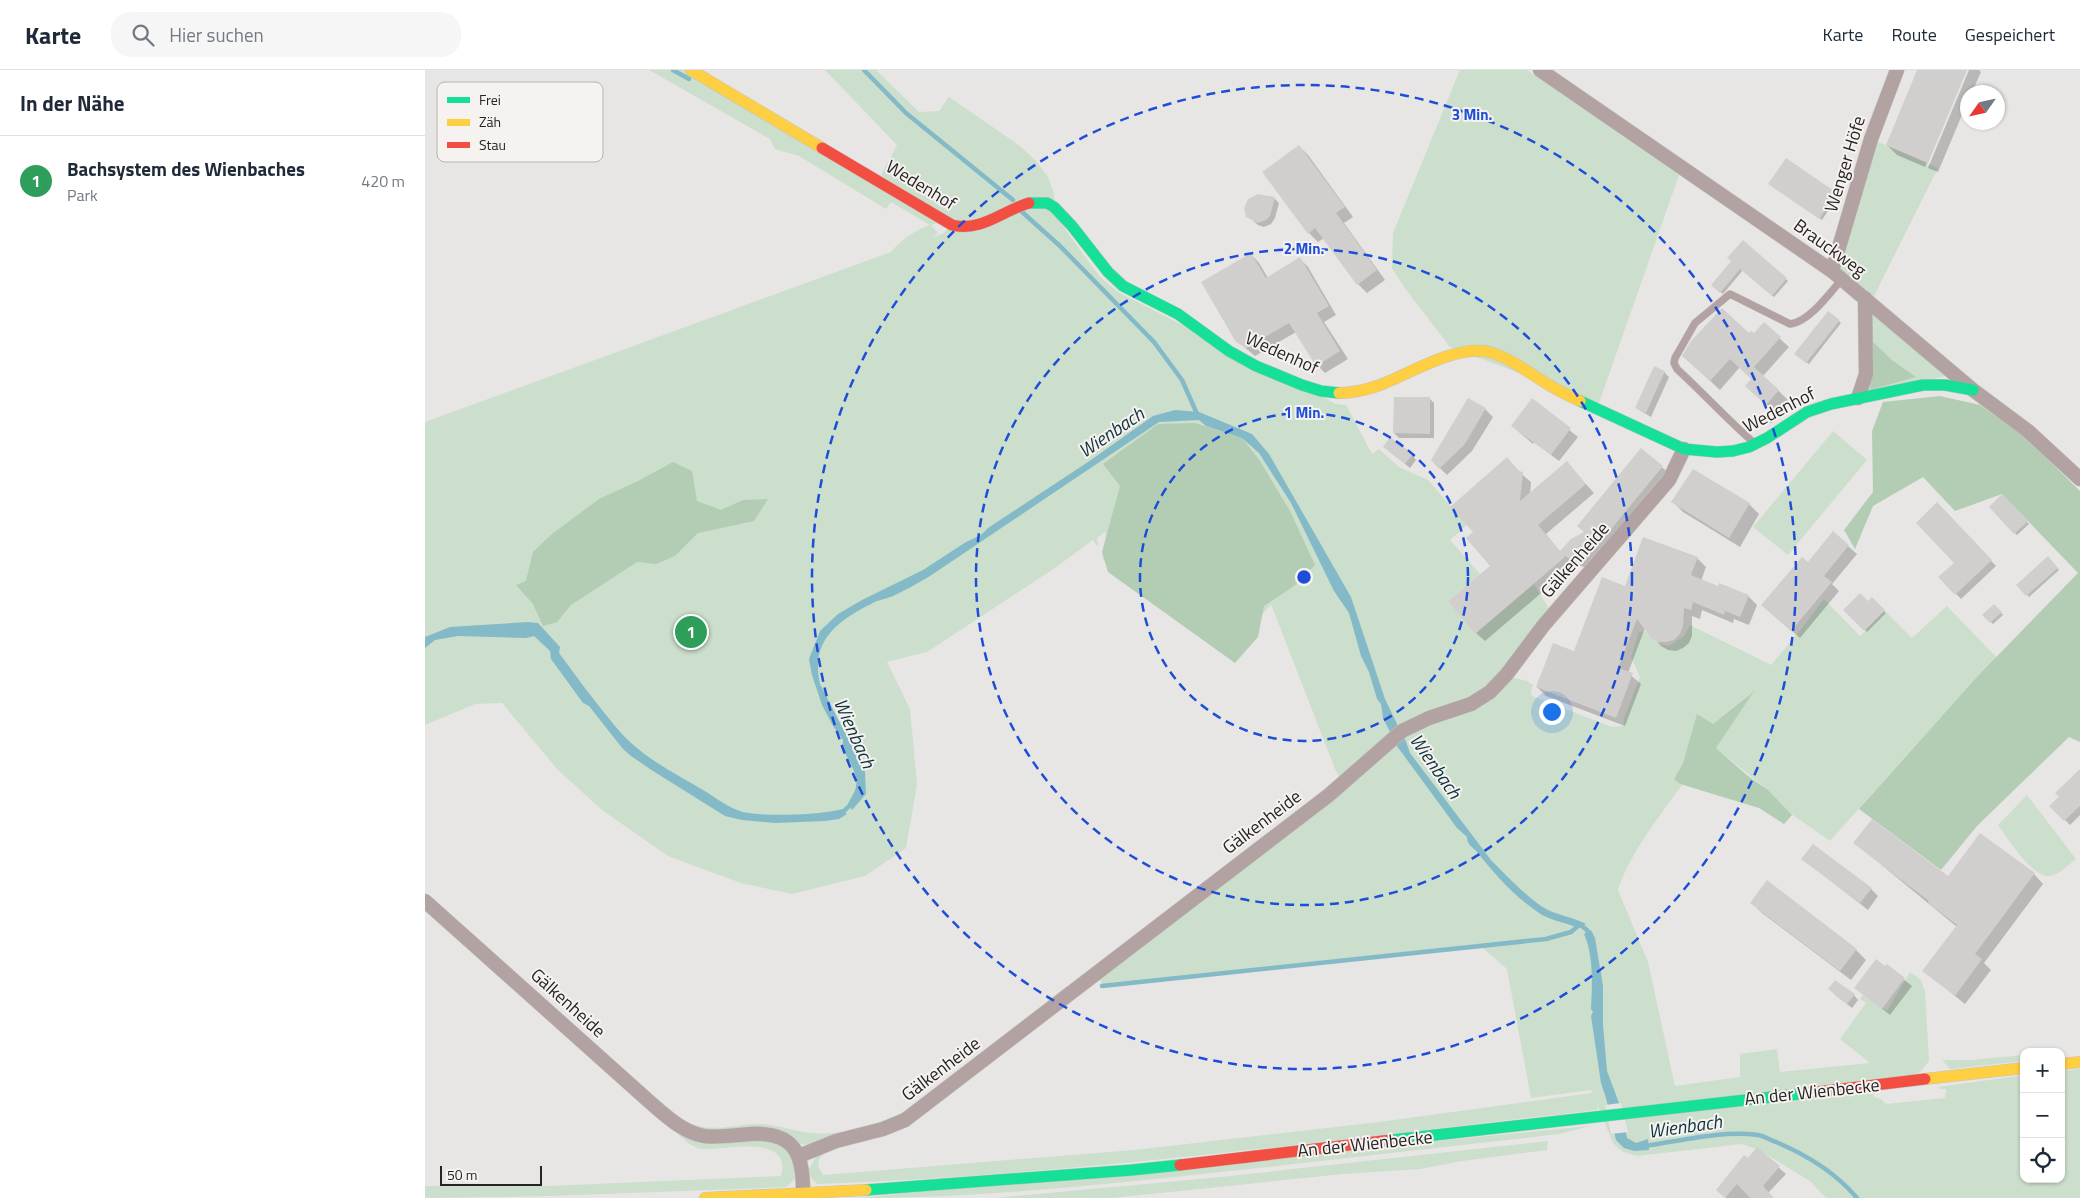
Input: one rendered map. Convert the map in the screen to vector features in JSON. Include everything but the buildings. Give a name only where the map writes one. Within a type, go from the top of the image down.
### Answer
[{"type":"street","name":"Wedenhof","points":[[691,70],[952,225],[977,226],[1013,209],[1038,201],[1049,204],[1067,220],[1107,272],[1125,288],[1188,320],[1248,363],[1322,391],[1351,393],[1449,355],[1478,350],[1508,361],[1537,380],[1684,449],[1702,452],[1733,451],[1755,444],[1807,412],[1831,404],[1923,385],[1945,385],[1973,390]]},
{"type":"street","name":"Brauckweg","points":[[1540,70],[1837,275],[1973,390],[2028,431],[2080,479]]},
{"type":"street","name":"Wenger Höfe","points":[[1837,275],[1871,139],[1897,70]]},
{"type":"street","points":[[1858,398],[1865,374],[1865,298]]},
{"type":"street","name":"Gälkenheide","points":[[425,901],[645,1098],[678,1125],[704,1136],[770,1135],[786,1142],[799,1156],[836,1141],[892,1126],[917,1111],[1068,993],[1329,795],[1388,741],[1405,729],[1429,718],[1471,704],[1490,692],[1499,684],[1543,626],[1669,480],[1684,449]]},
{"type":"street","points":[[2065,1064],[2080,1062]]},
{"type":"street","name":"An der Wienbecke","points":[[705,1198],[803,1196],[1132,1170],[2020,1068]]},
{"type":"street","points":[[799,1156],[803,1196]]},
{"type":"lane","points":[[1755,444],[1677,369],[1674,363],[1675,358],[1695,323],[1730,294],[1790,324],[1796,324],[1821,304],[1837,275]]},
{"type":"green space","points":[[649,70],[685,70],[937,223],[931,225],[938,233],[933,237],[944,233],[952,221],[881,175],[897,145],[825,70],[876,70],[919,112],[939,111],[949,97],[1020,146],[1037,162],[1048,177],[1053,191],[1057,218],[1100,277],[1118,292],[1336,404],[1346,405],[1372,454],[1379,449],[1399,467],[1428,480],[1467,525],[1450,540],[1480,574],[1448,601],[1475,633],[1534,584],[1549,609],[1511,677],[1527,681],[1533,685],[1532,696],[1612,727],[1623,726],[1624,718],[1640,677],[1631,657],[1639,632],[1645,631],[1658,643],[1669,646],[1684,636],[1690,625],[1771,665],[1824,599],[1860,636],[1885,611],[1912,638],[1947,606],[1997,658],[1974,680],[1830,841],[1787,811],[1768,790],[1716,748],[1752,692],[1713,724],[1697,715],[1683,763],[1674,779],[1682,785],[1638,848],[1618,890],[1648,962],[1675,1086],[1740,1077],[1740,1054],[1777,1049],[1780,1072],[1870,1063],[1840,1039],[1866,1003],[1860,999],[1863,995],[1887,1011],[1910,972],[1921,980],[1925,992],[1929,1061],[1920,1072],[1874,1094],[1873,1097],[1881,1099],[1886,1104],[1945,1098],[1946,1089],[1939,1089],[1939,1087],[2020,1076],[2020,1183],[2065,1183],[2065,1071],[2080,1069],[2080,1198],[1826,1198],[1810,1181],[1761,1151],[1742,1144],[1637,1156],[1623,1152],[1613,1143],[1598,1106],[1597,1110],[1305,1144],[1110,1164],[1013,1173],[817,1184],[811,1178],[809,1169],[817,1155],[946,1096],[822,1155],[818,1163],[823,1175],[1134,1150],[1379,1122],[1592,1093],[1591,1090],[1531,1098],[1507,969],[1478,944],[1102,985],[1099,977],[1346,788],[1335,769],[1271,604],[1236,647],[1103,560],[1106,531],[1097,538],[1098,547],[1093,540],[1052,570],[927,652],[887,662],[910,709],[917,784],[906,848],[865,876],[792,894],[741,883],[668,856],[602,810],[557,769],[502,703],[475,704],[425,725],[425,422],[891,252],[909,236],[930,225],[891,202],[886,209],[799,156],[775,149],[770,139]]},
{"type":"green space","points":[[1460,70],[1527,70],[1679,175],[1599,403],[1450,347],[1404,287],[1392,268],[1393,233]]},
{"type":"green space","points":[[1876,141],[1938,168],[1873,298],[1840,268]]},
{"type":"green space","points":[[1869,310],[1950,375],[1864,396]],"holes":[[[1871,340],[1892,360],[1915,376],[1870,390]]]},
{"type":"green space","points":[[1870,339],[1892,360],[1916,377],[1870,390]]},
{"type":"green space","points":[[1940,396],[1980,405],[2025,437],[2080,491],[2080,742],[2069,737],[1977,826],[1941,870],[1859,809],[1974,680],[2078,573],[2002,494],[1955,511],[1923,477],[1873,506],[1855,549],[1844,530],[1873,492],[1872,431],[1883,402]]},
{"type":"green space","points":[[1195,423],[1242,438],[1260,461],[1290,511],[1315,565],[1294,586],[1264,606],[1258,637],[1235,663],[1108,572],[1102,552],[1120,486],[1103,464],[1158,424]]},
{"type":"green space","points":[[1833,431],[1867,460],[1788,555],[1753,527]]},
{"type":"green space","points":[[673,462],[692,471],[697,501],[721,510],[743,500],[768,499],[754,521],[698,533],[675,556],[656,564],[637,562],[571,605],[557,622],[543,626],[533,604],[516,585],[526,581],[533,552],[552,534],[599,499]]},
{"type":"green space","points":[[1754,691],[1716,748],[1748,776],[1768,790],[1792,815],[1784,824],[1759,808],[1680,784],[1674,779],[1683,763],[1697,714],[1713,724]]},
{"type":"green space","points":[[2027,795],[2076,859],[2060,872],[2050,876],[2043,875],[2028,864],[1998,825]]},
{"type":"green space","points":[[425,893],[662,1105],[688,1123],[698,1126],[721,1128],[765,1124],[804,1132],[834,1133],[875,1124],[914,1106],[1067,986],[1069,988],[919,1105],[889,1122],[809,1144],[800,1144],[777,1133],[761,1129],[708,1132],[687,1125],[660,1108],[425,897]]},
{"type":"green space","points":[[425,906],[681,1132],[777,1141],[793,1156],[795,1179],[786,1187],[549,1196],[425,1198],[425,1186],[548,1186],[781,1176],[782,1162],[777,1154],[767,1149],[739,1147],[702,1149],[688,1143],[447,931],[425,911]]},
{"type":"green space","points":[[2020,1055],[2020,1061],[1950,1069],[1942,1060],[1972,1060]]},
{"type":"green space","points":[[1590,1126],[1559,1134],[1119,1183],[970,1195],[858,1198]]},
{"type":"green space","points":[[1548,1141],[1547,1150],[1462,1161],[1420,1169],[1343,1174],[1112,1198],[995,1198],[1221,1177]]},
{"type":"water","points":[[1175,410],[1199,412],[1252,434],[1269,454],[1351,597],[1385,699],[1399,728],[1391,734],[1383,718],[1381,704],[1377,699],[1369,672],[1361,656],[1349,613],[1334,591],[1291,503],[1259,453],[1242,438],[1206,426],[1199,420],[1159,422],[930,576],[898,594],[876,601],[837,625],[829,634],[819,656],[820,684],[865,772],[866,794],[852,810],[848,804],[856,788],[855,773],[843,746],[843,740],[822,705],[809,659],[820,631],[838,614],[923,570],[966,542],[981,535],[988,528],[1091,460],[1153,416]]},
{"type":"water","points":[[538,623],[560,647],[559,653],[622,734],[640,751],[661,765],[743,812],[778,815],[807,814],[842,809],[847,814],[839,819],[825,821],[776,823],[742,820],[725,816],[653,771],[623,749],[589,706],[583,703],[551,659],[550,651],[534,636],[526,638],[458,636],[435,640],[425,648],[425,637],[450,627]]},
{"type":"water","points":[[1404,736],[1410,753],[1491,860],[1535,902],[1550,911],[1586,924],[1579,928],[1546,917],[1507,886],[1469,844],[1467,837],[1457,828],[1394,742]]},
{"type":"water","points":[[1591,930],[1595,938],[1603,986],[1603,1025],[1607,1071],[1619,1103],[1627,1138],[1636,1143],[1648,1139],[1649,1150],[1634,1151],[1624,1148],[1616,1140],[1601,1083],[1591,1016],[1593,1012],[1591,1009],[1591,961],[1584,934]]},
{"type":"pier","points":[[1621,1103],[1628,1132],[1611,1134],[1605,1105]]},
{"type":"waterway","points":[[673,70],[689,79]]},
{"type":"waterway","points":[[864,70],[906,113],[1013,200]]},
{"type":"waterway","points":[[1021,211],[1060,246],[1154,342],[1182,380],[1198,416]]},
{"type":"waterway","name":"Wienbach","points":[[841,814],[853,802]]},
{"type":"waterway","name":"Wienbach","points":[[1579,924],[1587,930],[1590,936]]},
{"type":"waterway","points":[[1102,986],[1546,939],[1571,932],[1579,925]]},
{"type":"waterway","name":"Wienbach","points":[[1644,1146],[1715,1135],[1744,1134],[1760,1136],[1788,1147],[1820,1165],[1857,1198]]},
{"type":"traffic: fast","points":[[1029,203],[1047,203],[1054,207],[1072,226],[1108,272],[1123,286],[1178,314],[1229,351],[1256,366],[1302,385],[1321,391],[1339,393]]},
{"type":"traffic: fast","points":[[1580,401],[1684,449],[1717,452],[1749,447],[1767,438],[1807,412],[1831,404],[1923,385],[1945,385],[1973,390]]},
{"type":"traffic: fast","points":[[1391,1140],[1808,1093]]},
{"type":"traffic: fast","points":[[866,1190],[1180,1165]]},
{"type":"traffic: slow","points":[[691,70],[822,148]]},
{"type":"traffic: slow","points":[[1339,393],[1375,387],[1433,361],[1463,352],[1476,351],[1489,352],[1505,358],[1580,401]]},
{"type":"traffic: slow","points":[[2065,1064],[2080,1062]]},
{"type":"traffic: slow","points":[[1925,1079],[2020,1068]]},
{"type":"traffic: slow","points":[[705,1198],[866,1190]]},
{"type":"traffic: jam","points":[[822,148],[952,225],[972,226],[991,220],[1029,203]]},
{"type":"traffic: jam","points":[[1808,1093],[1925,1079]]},
{"type":"traffic: jam","points":[[1180,1165],[1391,1140]]},
{"type":"place","name":"Bachsystem des Wienbaches","points":[[691,632]]}]
